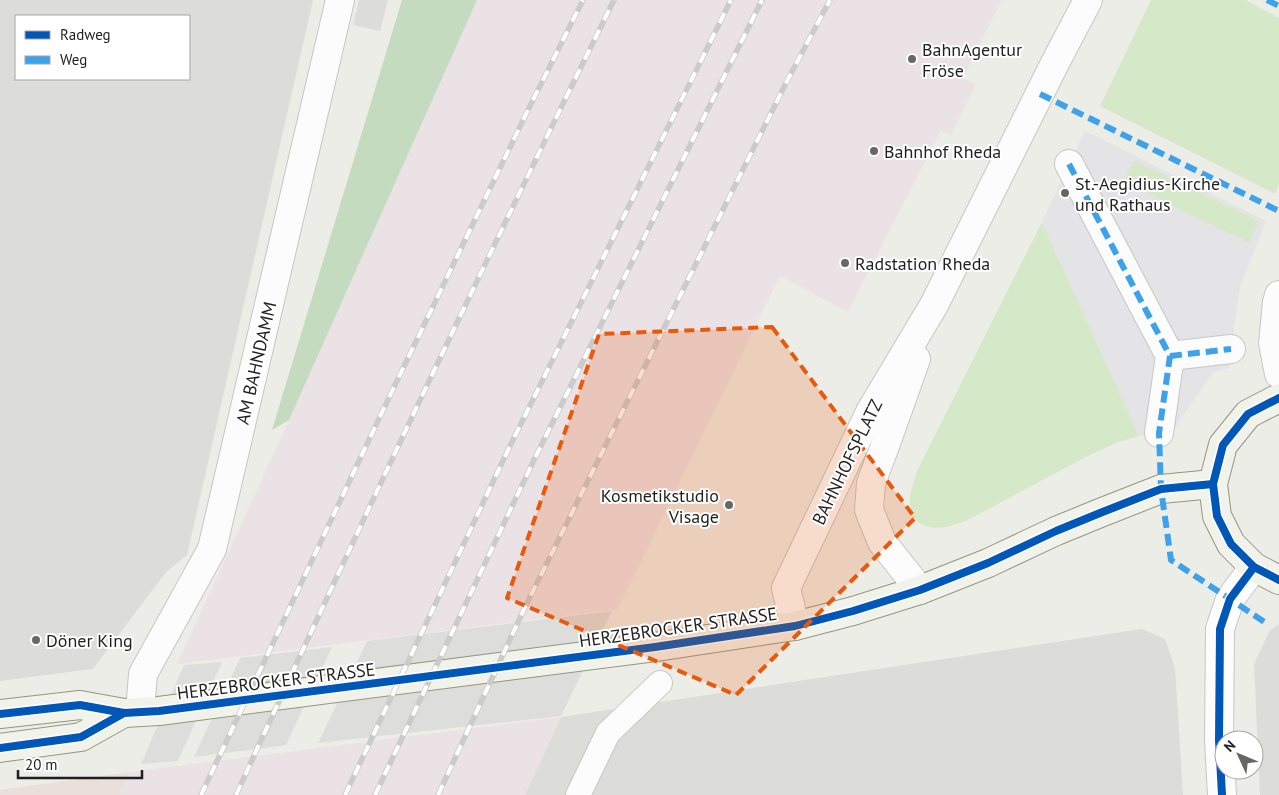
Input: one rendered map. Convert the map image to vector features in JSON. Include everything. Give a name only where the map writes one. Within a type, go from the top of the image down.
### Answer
[{"type":"main road","points":[[1279,398],[1248,414],[1223,445],[1213,484],[1217,516],[1231,544],[1254,567],[1279,580]]},
{"type":"main road","name":"HERZEBROCKER STRASSE","points":[[0,714],[80,704],[132,713],[159,711],[655,647],[795,626],[853,611],[920,590],[988,563],[1082,520],[1161,489],[1213,484]]},
{"type":"main road","name":"HERZEBROCKER STRASSE","points":[[0,748],[81,736],[132,713]]},
{"type":"street","name":"AM BAHNDAMM","points":[[132,713],[143,674],[212,549],[340,0]]},
{"type":"street","name":"BAHNHOFSPLATZ","points":[[795,626],[786,588],[870,412],[934,305],[1088,0]]},
{"type":"street","points":[[1069,164],[1170,356],[1159,433]]},
{"type":"street","points":[[1279,296],[1272,343],[1279,374]]},
{"type":"street","name":"BAHNHOFSPLATZ","points":[[920,590],[882,542],[869,510],[871,483],[886,446],[934,305]]},
{"type":"street","points":[[1170,356],[1231,349]]},
{"type":"street","points":[[1222,795],[1219,740],[1220,629],[1230,599],[1254,567]]},
{"type":"lane","points":[[578,795],[608,733],[660,683]]},
{"type":"highlighted area","points":[[772,327],[915,518],[736,695],[507,598],[599,334]]},
{"type":"shaded area","points":[[0,0],[313,0],[187,555],[166,572],[93,669],[0,681]]},
{"type":"shaded area","points":[[359,0],[388,0],[380,31],[353,25]]},
{"type":"shaded area","points":[[477,0],[1002,0],[963,78],[976,85],[951,135],[941,130],[848,312],[780,276],[618,609],[177,664],[289,420]]},
{"type":"shaded area","points":[[1085,131],[1266,221],[1240,287],[1230,368],[1213,372],[1173,431],[1139,436],[1042,222]],"holes":[[[1133,160],[1259,221],[1249,243],[1124,182]]]},
{"type":"shaded area","points":[[1279,624],[1279,795],[1260,795],[1259,780],[1264,780],[1264,730],[1257,730],[1254,664],[1270,630]]},
{"type":"shaded area","points":[[1142,629],[1165,639],[1175,667],[1183,795],[525,795],[561,717]]},
{"type":"shaded area","points":[[561,717],[525,795],[120,795],[130,772]]},
{"type":"shaded area","points":[[130,772],[120,795],[0,795],[0,790]]},
{"type":"green space","points":[[402,0],[477,0],[289,420],[272,430]]},
{"type":"green space","points":[[1151,0],[1246,0],[1279,18],[1279,184],[1275,194],[1100,106]]},
{"type":"green space","points":[[1134,160],[1259,221],[1249,243],[1123,182]]},
{"type":"green space","points":[[1042,222],[1139,436],[1116,443],[1086,457],[966,521],[936,528],[924,525],[918,522],[910,512],[910,495],[917,471]]},
{"type":"pier","points":[[612,611],[561,716],[318,743],[367,641]]},
{"type":"pier","points":[[332,647],[286,745],[194,757],[240,658]]},
{"type":"pier","points":[[222,662],[178,761],[141,764],[184,665]]},
{"type":"railway","points":[[201,795],[394,387],[583,0]]},
{"type":"railway","points":[[236,795],[422,396],[614,0]]},
{"type":"railway","points":[[345,795],[509,448],[731,0]]},
{"type":"railway","points":[[375,795],[534,460],[762,0]]},
{"type":"railway","points":[[438,795],[525,607],[787,81],[830,0]]},
{"type":"marked path","points":[[1267,0],[1279,6]]},
{"type":"marked path","points":[[1040,94],[1279,211]]},
{"type":"marked path","points":[[1069,164],[1170,356],[1159,433],[1161,489],[1171,560],[1269,625]]},
{"type":"marked path","points":[[1170,356],[1231,349]]},
{"type":"cycle path","points":[[1279,398],[1248,414],[1223,445],[1213,484],[1217,516],[1231,544],[1254,567],[1279,580]]},
{"type":"cycle path","points":[[0,714],[80,705],[124,713],[159,711],[655,647],[795,626],[853,611],[920,590],[988,563],[1056,531],[1161,489],[1213,484]]},
{"type":"cycle path","points":[[1222,795],[1219,740],[1220,629],[1230,599],[1254,567]]},
{"type":"cycle path","points":[[0,748],[81,737],[124,713]]},
{"type":"place","name":"BahnAgentur Fröse","points":[[912,59]]},
{"type":"place","name":"Bahnhof Rheda","points":[[874,151]]},
{"type":"place","name":"St.-Aegidius-Kirche und Rathaus","points":[[1065,193]]},
{"type":"place","name":"Radstation Rheda","points":[[845,263]]},
{"type":"place","name":"Kosmetikstudio Visage","points":[[729,505]]},
{"type":"place","name":"Döner King","points":[[36,640]]}]
